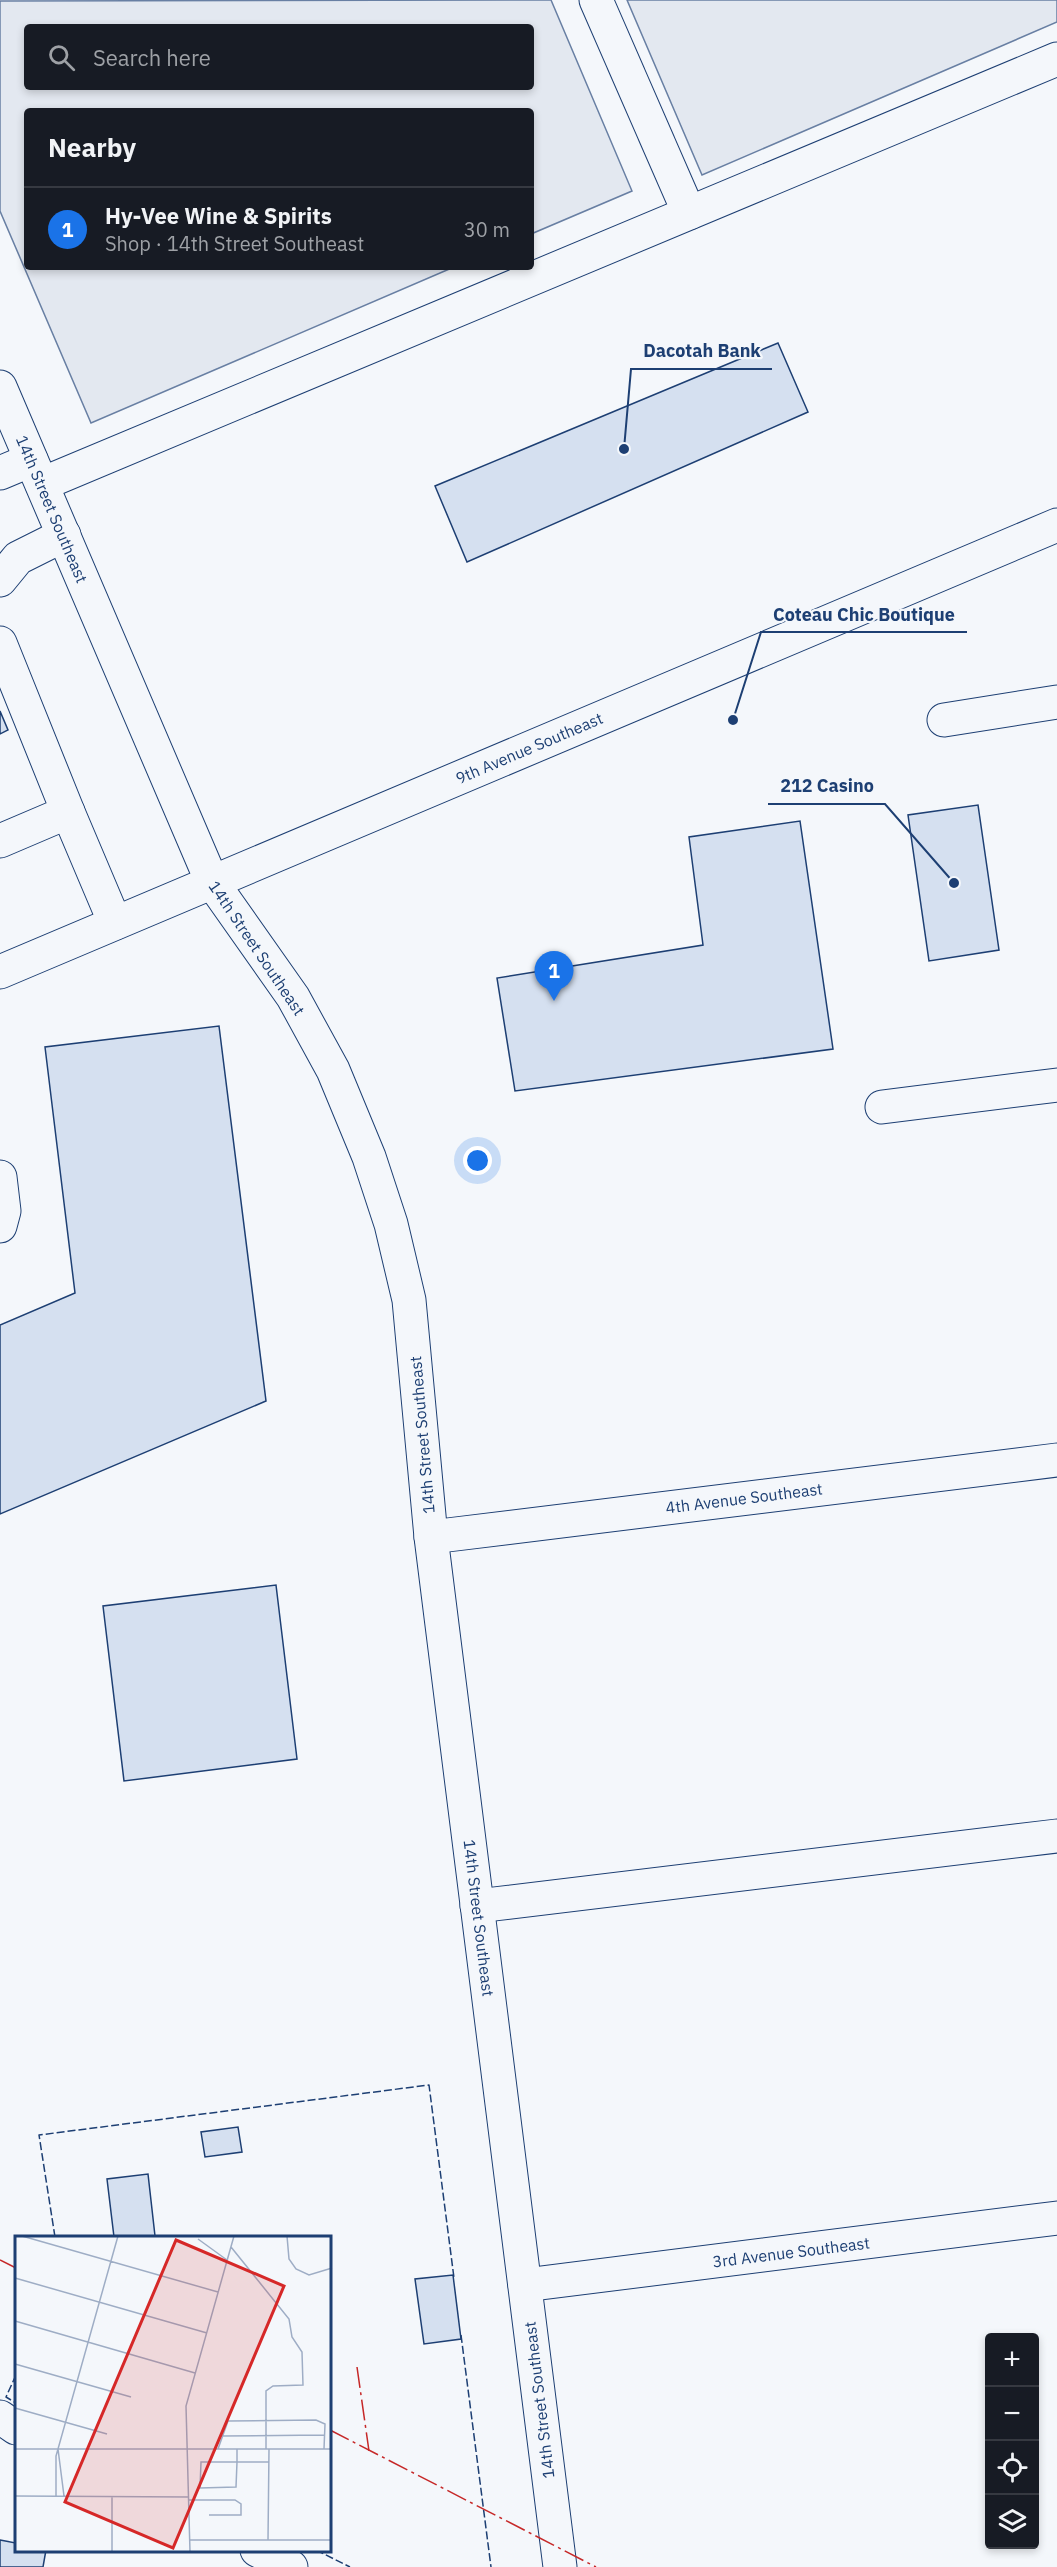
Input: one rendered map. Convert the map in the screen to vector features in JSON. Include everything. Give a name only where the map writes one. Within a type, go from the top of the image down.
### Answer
[{"type":"street","points":[[596,0],[689,213]]},
{"type":"street","points":[[0,472],[37,472],[689,213],[1057,59]]},
{"type":"street","name":"14th Street Southeast","points":[[0,387],[212,882],[293,997],[333,1071],[369,1157],[391,1224],[409,1300],[431,1537],[560,2567]]},
{"type":"street","name":"9th Avenue Southeast","points":[[0,972],[1057,525]]},
{"type":"street","points":[[0,580],[18,558],[64,535]]},
{"type":"street","points":[[0,643],[115,923]]},
{"type":"street","points":[[944,720],[1057,702]]},
{"type":"street","points":[[0,841],[68,812]]},
{"type":"street","points":[[882,1107],[1057,1085]]},
{"type":"street","points":[[0,1177],[4,1212],[0,1226]]},
{"type":"street","name":"4th Avenue Southeast","points":[[431,1537],[1057,1460]]},
{"type":"street","points":[[477,1906],[1057,1836]]},
{"type":"street","name":"3rd Avenue Southeast","points":[[525,2285],[1057,2218]]},
{"type":"street","points":[[0,2417],[15,2427]]},
{"type":"street","points":[[261,2552],[291,2567]]},
{"type":"shaded area","points":[[551,0],[632,191],[534,233],[534,108],[24,108],[24,267],[0,211],[0,1]]},
{"type":"shaded area","points":[[627,0],[1057,0],[1057,22],[702,175]]},
{"type":"shaded area","points":[[25,270],[447,270],[91,423]]},
{"type":"building","points":[[778,343],[808,412],[467,562],[435,486]]},
{"type":"building","points":[[0,711],[8,730],[0,734]]},
{"type":"building","points":[[978,805],[999,950],[929,961],[908,815]]},
{"type":"building","points":[[800,821],[833,1049],[515,1091],[497,978],[703,945],[689,837]]},
{"type":"building","points":[[219,1026],[266,1401],[0,1514],[0,1325],[75,1293],[45,1047]]},
{"type":"building","points":[[276,1585],[297,1759],[124,1781],[103,1606]]},
{"type":"building","points":[[238,2127],[242,2152],[205,2157],[201,2132]]},
{"type":"building","points":[[148,2174],[155,2236],[114,2236],[107,2179]]},
{"type":"building","points":[[453,2275],[461,2339],[424,2344],[415,2279]]},
{"type":"building","points":[[0,2540],[15,2543],[15,2552],[46,2552],[43,2567],[0,2567]]},
{"type":"fence","points":[[55,2236],[39,2135],[429,2085],[454,2278]]},
{"type":"fence","points":[[461,2335],[491,2567]]},
{"type":"fence","points":[[15,2377],[6,2397],[15,2402]]},
{"type":"fence","points":[[320,2552],[350,2567]]},
{"type":"power","points":[[0,2260],[15,2268]]},
{"type":"power","points":[[357,2367],[369,2451]]},
{"type":"power","points":[[332,2431],[596,2567]]},
{"type":"place","name":"Dacotah Bank","points":[[624,449]]},
{"type":"place","name":"Coteau Chic Boutique","points":[[733,720]]},
{"type":"place","name":"212 Casino","points":[[954,883]]},
{"type":"place","name":"Hy-Vee Wine & Spirits","points":[[554,1001]]}]
